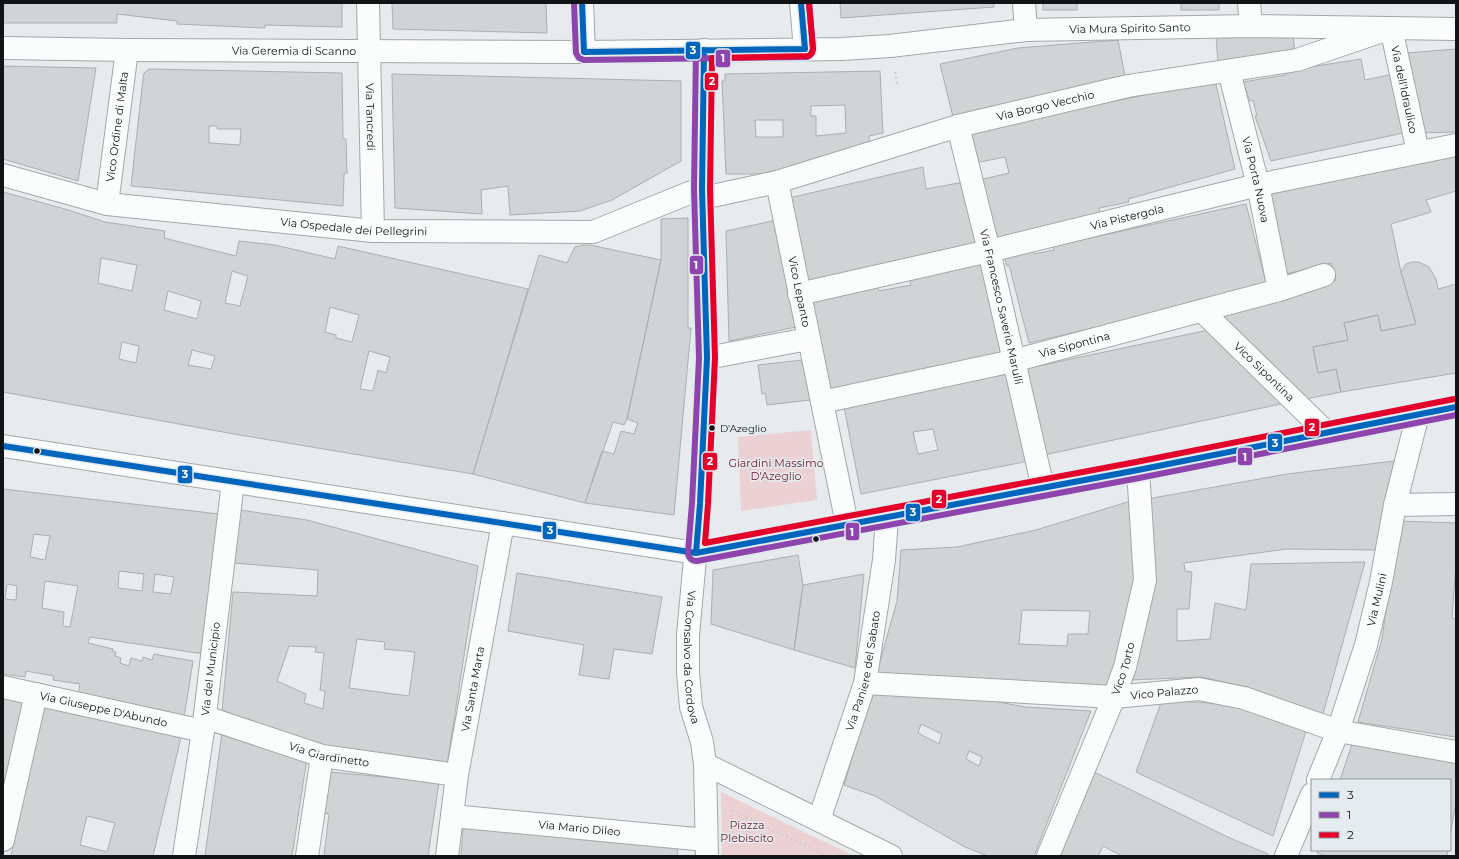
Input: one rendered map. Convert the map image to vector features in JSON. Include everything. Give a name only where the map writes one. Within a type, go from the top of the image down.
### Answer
[{"type":"street","name":"Via Tancredi","points":[[368,3],[373,231]]},
{"type":"street","points":[[582,3],[584,52]]},
{"type":"street","points":[[801,3],[805,49]]},
{"type":"street","points":[[1024,3],[1026,30]]},
{"type":"street","points":[[1249,3],[1251,26]]},
{"type":"street","name":"Via Mura Spirito Santo","points":[[704,50],[842,49],[890,46],[1026,30],[1251,26],[1456,29]]},
{"type":"street","name":"Via Borgo Vecchio","points":[[702,193],[777,182],[958,126],[1128,86],[1297,60],[1391,28]]},
{"type":"street","name":"Via dell'Idraulico","points":[[1391,28],[1418,152]]},
{"type":"street","name":"Via Geremia di Scanno","points":[[3,48],[584,52],[704,50]]},
{"type":"street","name":"Vico Ordine di Malta","points":[[107,204],[127,50]]},
{"type":"street","name":"Via Consalvo da Cordova","points":[[704,50],[702,193],[707,358],[700,504],[688,635],[688,674],[694,733],[702,742],[705,764]]},
{"type":"street","name":"Via Porta Nuova","points":[[1229,71],[1258,185],[1279,290]]},
{"type":"street","name":"Via Francesco Saverio Marulli","points":[[958,126],[989,251],[1043,488]]},
{"type":"street","name":"Via Pistergola","points":[[799,294],[989,251],[1258,185],[1456,145]]},
{"type":"street","name":"Via Ospedale dei Pellegrini","points":[[3,175],[107,204],[373,231],[593,232],[689,193],[702,193]]},
{"type":"street","name":"Vico Lepanto","points":[[777,182],[847,524]]},
{"type":"street","name":"Via Sipontina","points":[[822,402],[1013,361],[1279,290],[1324,275]]},
{"type":"street","name":"Vico Sipontina","points":[[1202,311],[1326,432]]},
{"type":"street","points":[[707,358],[808,339]]},
{"type":"street","points":[[3,446],[696,552],[887,518],[1456,407]]},
{"type":"street","name":"Via Mulini","points":[[1318,779],[1338,731],[1366,645],[1381,582],[1395,505],[1418,414]]},
{"type":"street","name":"Vico Torto","points":[[1048,856],[1125,667],[1145,580],[1138,470]]},
{"type":"street","name":"Via del Municipio","points":[[184,856],[204,724],[233,482]]},
{"type":"street","points":[[1395,505],[1456,504]]},
{"type":"street","name":"Via Paniere del Sabato","points":[[819,820],[865,683],[884,560],[887,518]]},
{"type":"street","name":"Via Santa Marta","points":[[447,856],[456,775],[503,523]]},
{"type":"street","name":"Vico Palazzo","points":[[865,683],[1114,697],[1198,689],[1244,698],[1338,731],[1456,752]]},
{"type":"street","name":"Via Giuseppe D'Abundo","points":[[3,687],[204,724]]},
{"type":"street","points":[[3,840],[36,694]]},
{"type":"street","name":"Via Giardinetto","points":[[204,724],[322,756],[456,775]]},
{"type":"street","points":[[307,856],[322,756]]},
{"type":"street","points":[[707,848],[699,793],[705,764],[891,856]]},
{"type":"street","points":[[1289,855],[1311,797]]},
{"type":"street","name":"Via Mario Dileo","points":[[452,816],[707,848]]},
{"type":"path","points":[[732,817],[732,809],[826,856]]},
{"type":"green space","name":"Giardini Massimo D'Azeglio","points":[[811,430],[817,500],[741,511],[738,437]]},
{"type":"green space","name":"Piazza Plebiscito","points":[[721,792],[854,856],[722,856]]},
{"type":"building","points":[[3,3],[342,3],[342,27],[265,25],[265,28],[177,24],[177,21],[117,14],[117,23],[3,23]]},
{"type":"building","points":[[392,3],[546,3],[547,33],[393,29]]},
{"type":"building","points":[[840,3],[994,3],[994,7],[841,18]]},
{"type":"building","points":[[1043,3],[1077,3],[1077,10],[1043,10]]},
{"type":"building","points":[[1181,3],[1219,3],[1219,10],[1181,10]]},
{"type":"building","points":[[1293,35],[1295,54],[1218,62],[1216,37]]},
{"type":"building","points":[[1118,40],[1125,76],[953,117],[940,64],[1018,48]]},
{"type":"building","points":[[1456,49],[1456,132],[1420,133],[1406,53]]},
{"type":"building","points":[[1361,59],[1365,80],[1394,74],[1408,132],[1271,161],[1255,116],[1257,116],[1253,100],[1250,101],[1243,82],[1286,75],[1285,71]]},
{"type":"building","points":[[3,66],[96,68],[78,181],[3,159]]},
{"type":"building","points":[[149,69],[342,73],[343,139],[346,139],[347,173],[344,174],[343,206],[131,186],[144,73]],"holes":[[[209,126],[217,126],[217,129],[241,129],[240,145],[209,143]]]},
{"type":"building","points":[[880,71],[883,133],[869,136],[870,148],[761,174],[726,174],[722,81],[725,81],[725,74]],"holes":[[[845,105],[846,133],[816,136],[816,116],[811,116],[811,106]],[[755,120],[783,120],[783,137],[756,137]]]},
{"type":"building","points":[[392,74],[681,81],[681,161],[612,200],[580,211],[510,215],[508,186],[481,190],[482,214],[395,208]]},
{"type":"building","points":[[1215,80],[1235,169],[1128,199],[1129,202],[1099,208],[1101,216],[994,242],[979,180],[1009,173],[1005,157],[975,163],[969,132]]},
{"type":"building","points":[[1456,155],[1456,191],[1426,200],[1431,212],[1391,224],[1401,272],[1416,324],[1381,331],[1378,315],[1344,323],[1348,340],[1313,347],[1318,373],[1336,369],[1341,392],[1301,400],[1219,318],[1336,280],[1331,263],[1287,274],[1271,194]]},
{"type":"building","points":[[923,167],[926,189],[964,182],[978,246],[806,286],[789,198]]},
{"type":"building","points":[[3,192],[105,222],[165,231],[164,238],[236,256],[239,241],[275,245],[335,259],[338,246],[528,289],[473,474],[234,434],[3,392]],"holes":[[[101,258],[137,265],[132,291],[98,283]],[[232,271],[248,276],[240,306],[225,303]],[[168,291],[201,301],[197,319],[164,310]],[[330,307],[359,315],[352,342],[336,338],[336,335],[325,332]],[[122,342],[139,346],[136,363],[119,359]],[[192,350],[215,356],[211,369],[188,365]],[[369,351],[390,357],[386,373],[378,370],[373,391],[360,389]]]},
{"type":"building","points":[[1246,204],[1267,287],[1029,343],[1009,265],[1007,266],[1004,257],[1033,249],[1034,254],[1054,250],[1053,246]]},
{"type":"building","points":[[688,218],[688,328],[691,328],[674,515],[585,503],[602,451],[614,454],[621,431],[634,434],[638,423],[627,419],[661,260],[661,219]]},
{"type":"building","points":[[777,220],[796,327],[729,341],[726,231]]},
{"type":"building","points":[[590,245],[661,260],[627,419],[624,425],[613,422],[585,503],[473,474],[539,255],[567,263],[575,247]]},
{"type":"building","points":[[1419,262],[1429,267],[1436,279],[1438,289],[1456,284],[1456,373],[1341,392],[1336,369],[1318,373],[1313,347],[1348,340],[1344,323],[1378,315],[1381,331],[1416,324],[1401,272],[1406,264]]},
{"type":"building","points":[[983,263],[1003,353],[827,391],[807,300],[877,286],[879,291],[911,285],[910,280]]},
{"type":"building","points":[[1213,329],[1290,402],[1044,455],[1024,369]]},
{"type":"building","points":[[803,360],[810,400],[767,405],[765,393],[762,394],[758,365]]},
{"type":"building","points":[[1007,373],[1029,461],[861,494],[844,407]],"holes":[[[933,429],[938,450],[918,454],[913,432]]]},
{"type":"building","points":[[1394,461],[1376,550],[1287,549],[1184,563],[1185,571],[1192,572],[1189,609],[1177,609],[1177,641],[1210,639],[1215,603],[1246,610],[1251,564],[1365,562],[1323,714],[1247,687],[1201,677],[1129,680],[1147,499],[1287,474]]},
{"type":"building","points":[[3,489],[219,514],[204,654],[90,637],[88,643],[113,649],[113,652],[116,652],[115,656],[121,658],[120,663],[129,666],[131,658],[142,661],[143,657],[152,660],[154,654],[193,661],[184,717],[78,695],[80,684],[53,680],[54,676],[26,671],[25,677],[3,674]],"holes":[[[34,534],[50,536],[45,560],[30,557]],[[119,571],[144,574],[142,591],[118,588]],[[155,574],[174,577],[171,594],[153,592]],[[45,581],[78,586],[70,627],[63,626],[64,612],[42,608]],[[7,584],[17,586],[16,600],[5,599]]]},
{"type":"building","points":[[1134,500],[1140,568],[1130,614],[1108,687],[876,676],[897,601],[901,550],[957,547],[1036,530]],"holes":[[[1022,610],[1090,611],[1088,634],[1068,634],[1067,646],[1019,644]]]},
{"type":"building","points":[[240,510],[307,520],[478,566],[447,765],[337,750],[222,712],[233,592],[317,596],[318,570],[234,563]],"holes":[[[357,639],[385,642],[384,649],[415,652],[409,696],[349,688]],[[289,646],[316,647],[315,652],[324,653],[320,690],[325,691],[323,709],[304,703],[306,694],[277,681]]]},
{"type":"building","points":[[1398,521],[1456,523],[1456,563],[1452,618],[1456,619],[1456,737],[1358,722],[1382,639]]},
{"type":"building","points":[[798,555],[803,585],[794,650],[711,624],[713,570]]},
{"type":"building","points":[[517,573],[662,597],[652,654],[614,649],[609,679],[579,675],[584,645],[508,631]]},
{"type":"building","points":[[864,574],[855,668],[794,650],[803,585]]},
{"type":"building","points":[[872,691],[988,700],[1025,707],[1091,711],[1034,856],[988,856],[965,847],[875,796],[844,785]],"holes":[[[921,724],[942,734],[939,744],[918,733]],[[969,751],[982,757],[979,766],[966,759]]]},
{"type":"building","points":[[3,698],[24,703],[3,788]]},
{"type":"building","points":[[1162,700],[1243,705],[1307,728],[1273,836],[1136,772]]},
{"type":"building","points":[[43,705],[181,737],[153,856],[11,856]],"holes":[[[87,816],[115,823],[107,852],[80,845]]]},
{"type":"building","points":[[222,733],[307,758],[292,856],[205,856]]},
{"type":"building","points":[[1353,741],[1456,761],[1456,802],[1451,831],[1451,779],[1340,779]]},
{"type":"building","points":[[1092,771],[1232,839],[1268,854],[1268,856],[1122,856],[1103,846],[1098,856],[1056,856]]},
{"type":"building","points":[[330,772],[439,782],[428,856],[324,856],[329,814],[324,813]]},
{"type":"building","points":[[463,828],[677,847],[678,856],[461,856]]},
{"type":"building","points":[[1318,851],[1448,851],[1447,856],[1326,856],[1317,853]]},
{"type":"transit line","name":"1","points":[[574,3],[576,53],[579,58],[584,60],[807,57],[811,54],[813,49],[809,3]]},
{"type":"transit line","name":"3","points":[[582,3],[584,52],[805,49],[801,3]]},
{"type":"transit line","name":"2","points":[[809,3],[813,49],[809,56],[712,58],[710,189],[715,358],[705,543],[1136,462],[1454,399]]},
{"type":"transit line","name":"1","points":[[696,50],[694,189],[699,358],[692,503],[688,552],[692,560],[697,561],[1139,478],[1456,415]]},
{"type":"transit line","name":"3","points":[[696,553],[700,504],[707,358],[702,189],[704,50]]},
{"type":"transit line","name":"3","points":[[3,446],[696,553],[1138,470],[1456,407]]},
{"type":"place","name":"D'Azeglio","points":[[712,428]]}]
